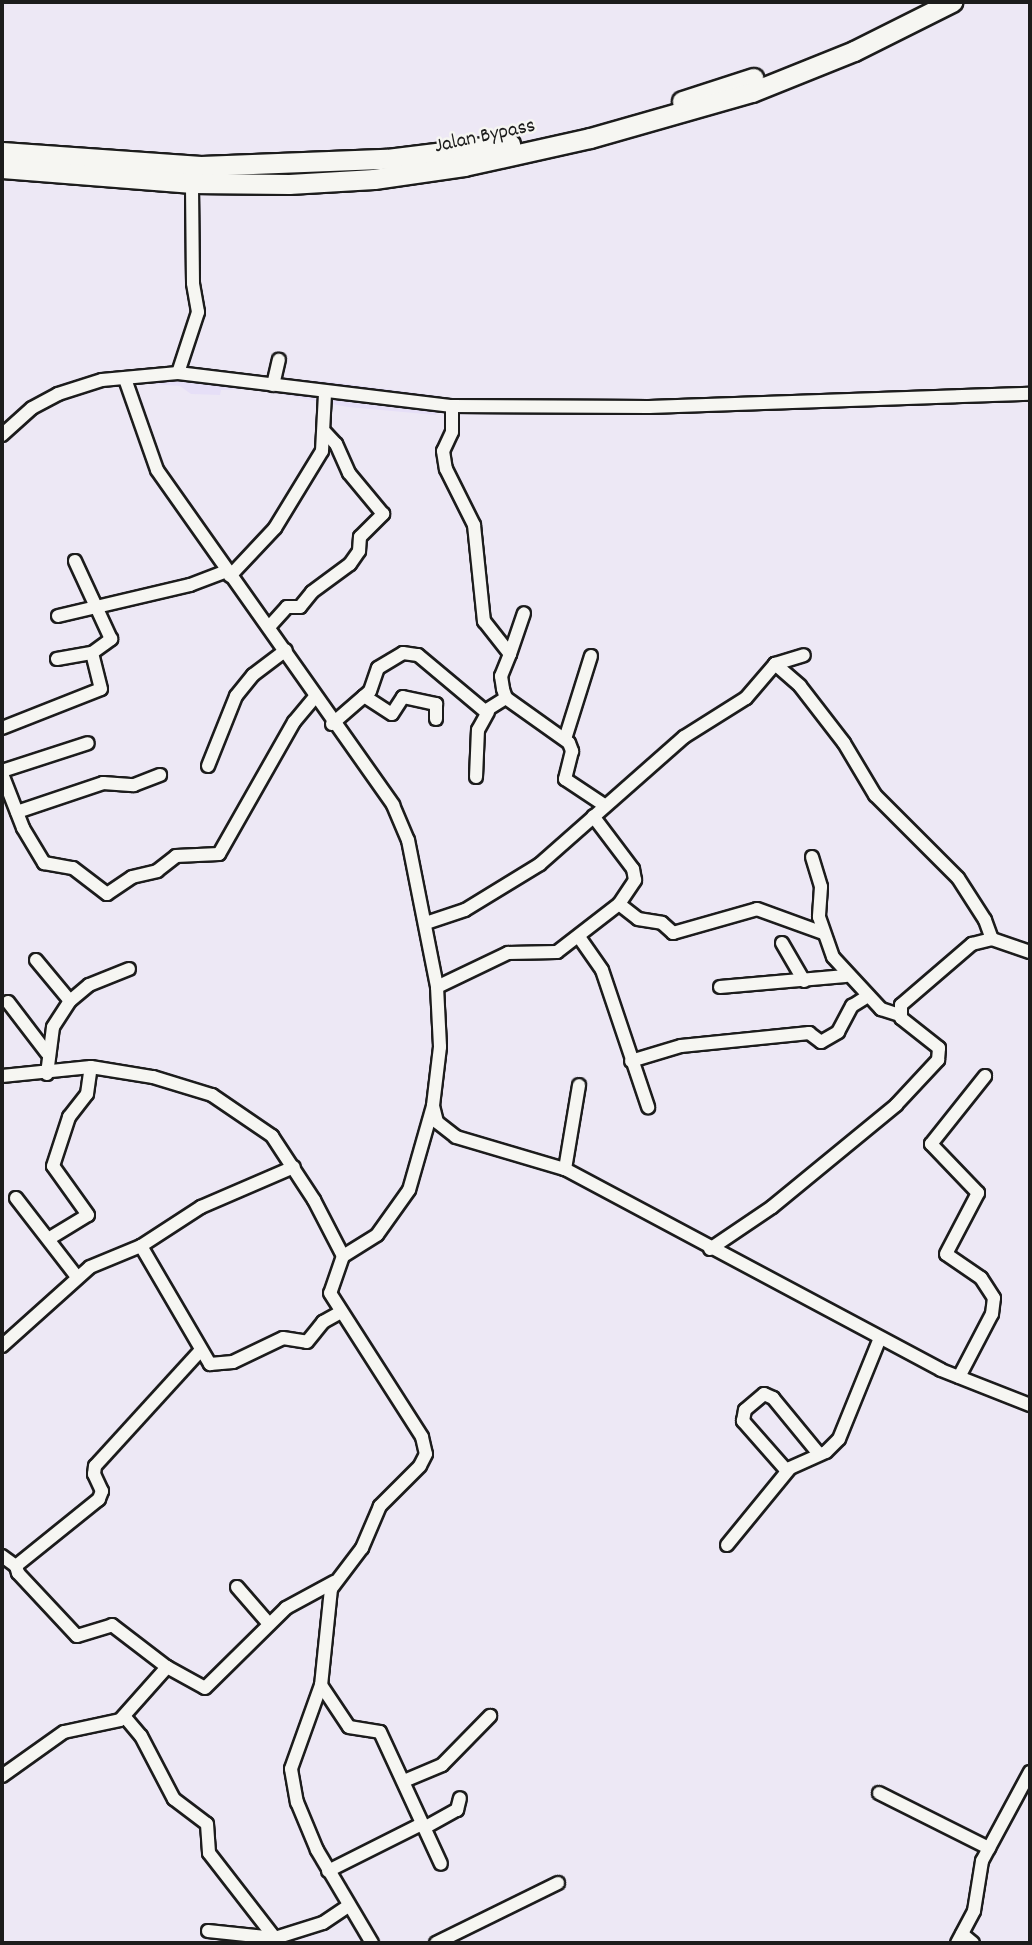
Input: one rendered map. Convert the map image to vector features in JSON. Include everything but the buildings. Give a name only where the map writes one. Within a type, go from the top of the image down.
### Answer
[{"type":"highway","name":"Jalan Bypass","points":[[2,168],[313,164],[522,142],[587,128],[746,80],[926,2]]},
{"type":"highway","name":"Jalan Bypass","points":[[2,152],[59,167],[192,183],[374,179],[464,166],[590,138],[752,92],[854,51],[953,2]]},
{"type":"street","points":[[178,373],[198,312],[193,284],[192,183]]},
{"type":"street","points":[[273,386],[279,360]]},
{"type":"street","points":[[2,435],[32,408],[58,394],[125,379],[178,373],[325,393],[452,406],[649,407],[1030,394]]},
{"type":"street","points":[[2,1556],[16,1566],[31,1590],[77,1636],[112,1625],[167,1667],[199,1687],[209,1686],[294,1601],[334,1582],[362,1548],[380,1506],[420,1466],[426,1454],[422,1437],[330,1293],[343,1256],[377,1235],[405,1200],[433,1106],[440,1047],[437,987],[426,923],[403,825],[332,724],[286,650],[228,574],[158,470],[125,379]]},
{"type":"street","points":[[58,616],[228,574],[275,528],[322,451],[325,393]]},
{"type":"street","points":[[452,406],[452,432],[443,451],[446,469],[474,525],[484,621],[510,654]]},
{"type":"street","points":[[269,627],[288,607],[300,607],[312,592],[350,564],[357,556],[360,537],[383,514],[349,473],[336,444],[325,432]]},
{"type":"street","points":[[57,659],[92,653],[111,642],[98,607],[75,561]]},
{"type":"street","points":[[524,613],[501,676],[506,698],[565,739],[572,751],[565,779],[604,805]]},
{"type":"street","points":[[208,766],[236,696],[253,675],[286,650]]},
{"type":"street","points":[[2,728],[97,693],[101,686],[92,653]]},
{"type":"street","points":[[332,724],[364,696],[378,668],[396,655],[411,653],[488,712]]},
{"type":"street","points":[[426,923],[465,910],[540,864],[604,805],[709,718],[746,698],[775,664],[804,655]]},
{"type":"street","points":[[565,739],[591,656]]},
{"type":"street","points":[[775,664],[836,733],[875,795],[958,878],[985,920],[992,939]]},
{"type":"street","points":[[364,696],[392,714],[403,698],[436,704],[436,719]]},
{"type":"street","points":[[88,743],[2,773],[17,812],[44,863],[75,869],[105,894],[132,877],[157,871],[176,856],[215,856],[230,839],[293,722],[315,697]]},
{"type":"street","points":[[476,777],[477,738],[488,712],[506,698]]},
{"type":"street","points":[[17,812],[103,783],[134,785],[160,775]]},
{"type":"street","points":[[437,987],[508,954],[547,955],[579,937],[619,904],[635,880],[634,869],[593,816]]},
{"type":"street","points":[[709,1249],[772,1207],[896,1105],[938,1060],[934,1040],[899,1015],[890,1014],[846,976],[823,933],[821,887],[812,857]]},
{"type":"street","points":[[619,904],[638,919],[662,923],[673,933],[757,909],[823,933]]},
{"type":"street","points":[[579,937],[602,970],[648,1107]]},
{"type":"street","points":[[899,1015],[901,1005],[972,944],[992,939],[1030,951]]},
{"type":"street","points":[[782,943],[804,981]]},
{"type":"street","points":[[36,960],[69,1001]]},
{"type":"street","points":[[47,1074],[47,1052],[54,1027],[69,1001],[89,985],[129,969]]},
{"type":"street","points":[[720,987],[846,976]]},
{"type":"street","points":[[631,1061],[681,1046],[809,1033],[821,1042],[838,1032],[852,1006],[868,996]]},
{"type":"street","points":[[8,1002],[47,1052]]},
{"type":"street","points":[[2,1076],[47,1074],[91,1067],[153,1077],[212,1095],[272,1136],[294,1167],[343,1256]]},
{"type":"street","points":[[50,1238],[88,1215],[53,1166],[69,1117],[87,1094],[91,1067]]},
{"type":"street","points":[[959,1377],[992,1314],[994,1298],[981,1278],[946,1254],[978,1193],[931,1144],[985,1076]]},
{"type":"street","points":[[565,1169],[579,1085]]},
{"type":"street","points":[[433,1106],[437,1122],[456,1137],[565,1169],[709,1249],[880,1338],[959,1377],[1030,1405]]},
{"type":"street","points":[[2,1346],[77,1277],[141,1246],[201,1207],[294,1167]]},
{"type":"street","points":[[16,1198],[50,1238],[77,1277]]},
{"type":"street","points":[[141,1246],[211,1364],[223,1365],[284,1338],[307,1342],[323,1322],[341,1312]]},
{"type":"street","points":[[727,1545],[787,1471],[820,1454],[839,1439],[880,1338]]},
{"type":"street","points":[[16,1566],[99,1499],[102,1491],[93,1474],[96,1466],[201,1350]]},
{"type":"street","points":[[787,1471],[743,1421],[745,1410],[764,1394],[773,1398],[820,1454]]},
{"type":"street","points":[[334,1582],[321,1685],[291,1769],[297,1802],[328,1871],[372,1943]]},
{"type":"street","points":[[237,1587],[270,1624]]},
{"type":"street","points":[[2,1776],[64,1732],[104,1726],[124,1716],[167,1667]]},
{"type":"street","points":[[321,1685],[349,1727],[380,1732],[441,1864]]},
{"type":"street","points":[[124,1716],[141,1736],[174,1799],[207,1824],[209,1853],[275,1938]]},
{"type":"street","points":[[404,1781],[442,1765],[490,1716]]},
{"type":"street","points":[[973,1943],[959,1939],[974,1911],[989,1848],[1030,1772]]},
{"type":"street","points":[[879,1793],[989,1848]]},
{"type":"street","points":[[328,1871],[457,1810],[460,1798]]},
{"type":"street","points":[[436,1943],[558,1883]]},
{"type":"street","points":[[208,1931],[275,1938],[333,1919],[348,1906]]},
{"type":"shaded area","points":[[164,366],[203,372],[209,368],[259,379],[325,381],[440,396],[436,415],[348,407],[253,389],[221,390],[220,395],[191,394],[180,386],[152,384],[147,372]]}]
